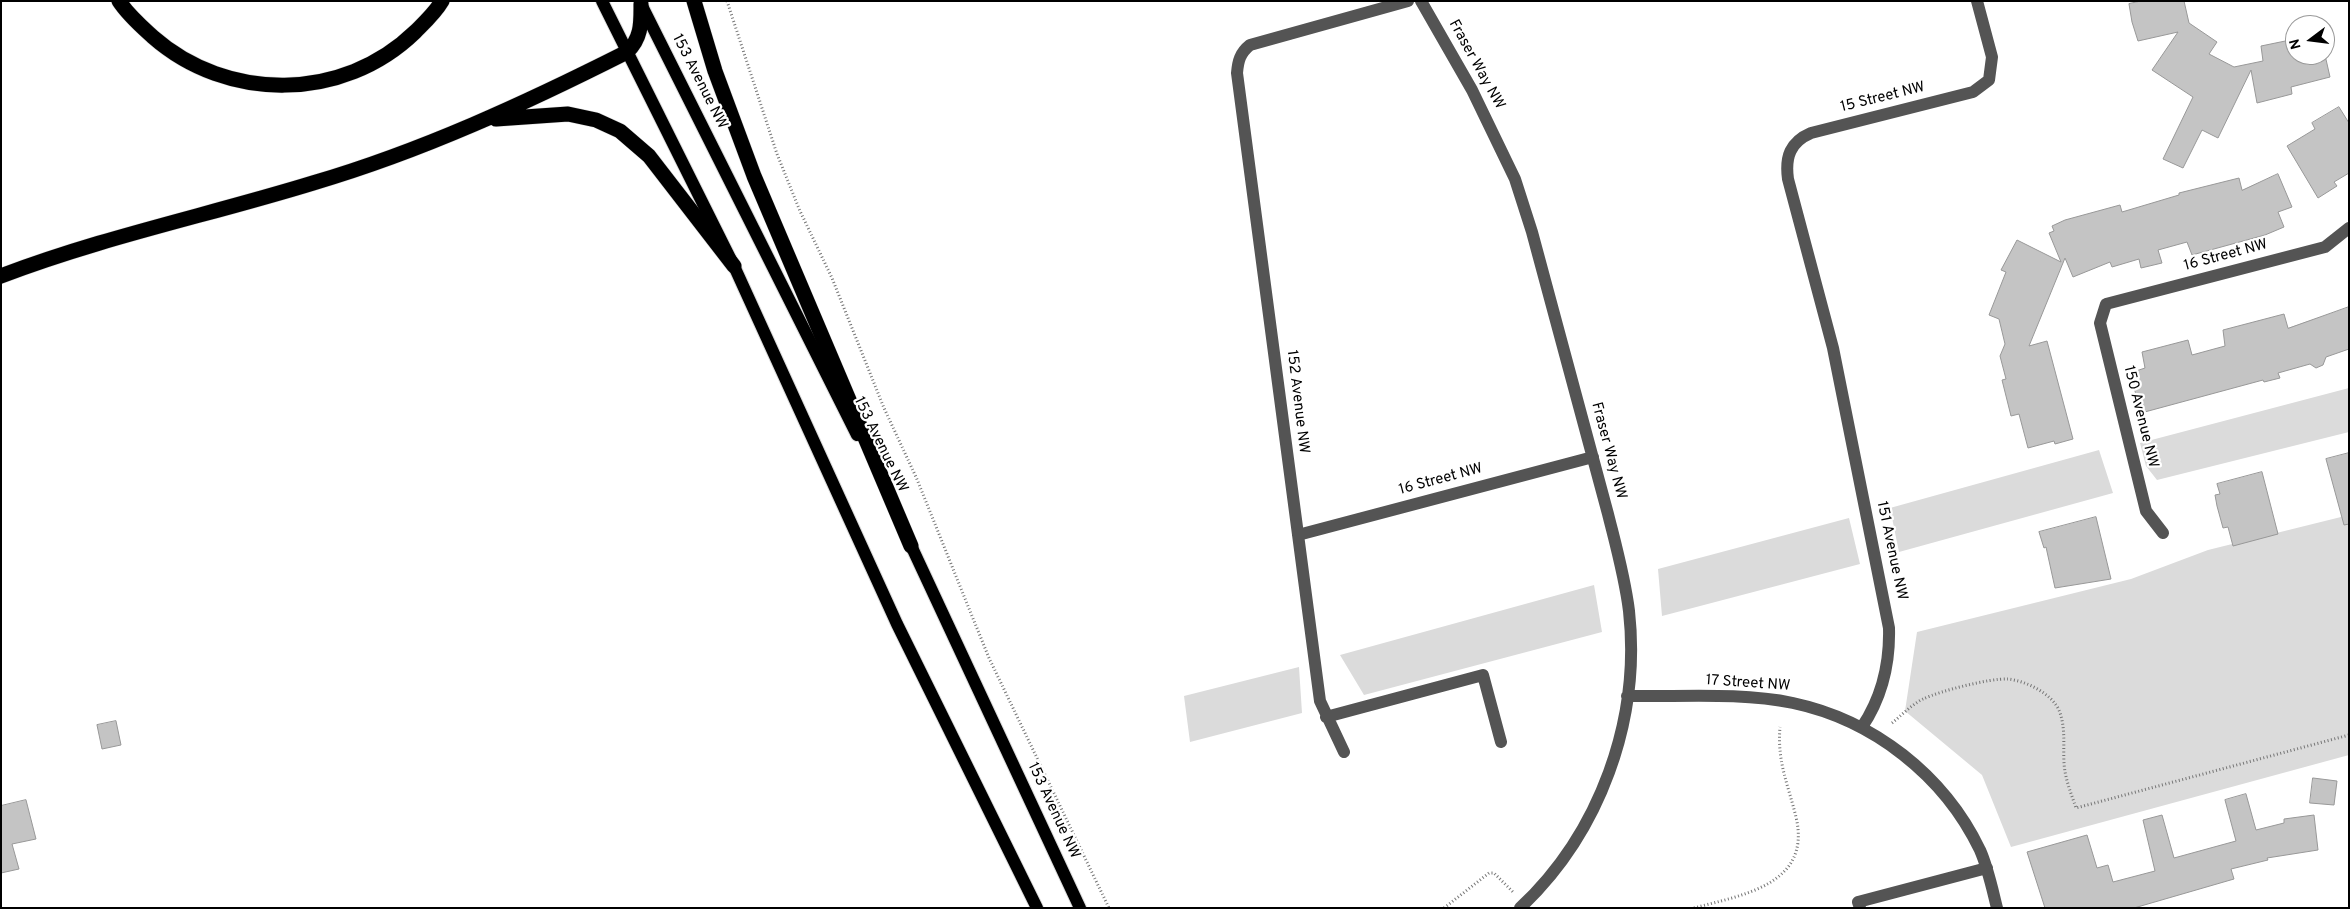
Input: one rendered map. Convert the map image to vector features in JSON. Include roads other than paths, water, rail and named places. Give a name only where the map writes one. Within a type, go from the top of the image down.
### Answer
[{"type":"highway","points":[[119,1],[141,26],[164,47],[189,64],[241,82],[293,85],[342,76],[373,64],[401,46],[436,12],[442,1]]},
{"type":"highway","points":[[694,1],[715,71],[754,176],[911,546]]},
{"type":"highway","points":[[1,276],[40,261],[126,235],[314,183],[425,145],[484,120],[627,52],[635,45],[641,25],[640,2]]},
{"type":"highway","points":[[484,120],[568,114],[596,120],[620,131],[649,156],[734,266]]},
{"type":"main road","points":[[602,1],[734,266],[897,624],[1036,908]]},
{"type":"main road","name":"153 Avenue NW","points":[[640,2],[774,266],[911,546],[1080,908]]},
{"type":"street","name":"152 Avenue NW","points":[[1344,752],[1320,701],[1237,73],[1242,51],[1250,45],[1262,40],[1408,1]]},
{"type":"street","name":"Fraser Way NW","points":[[1421,1],[1477,98],[1515,178],[1532,232],[1620,558],[1629,611],[1630,662],[1627,696],[1614,756],[1603,790],[1566,855],[1520,908]]},
{"type":"street","name":"15 Street NW","points":[[1789,151],[1803,136],[1811,133],[1973,92],[1989,80],[1992,56],[1977,1]]},
{"type":"street","name":"151 Avenue NW","points":[[1789,151],[1786,168],[1788,179],[1833,348],[1889,628],[1890,645],[1883,683],[1876,703],[1862,727]]},
{"type":"street","name":"16 Street NW","points":[[2106,304],[2325,247],[2349,228]]},
{"type":"street","name":"150 Avenue NW","points":[[2106,304],[2100,323],[2146,510],[2164,533]]},
{"type":"street","name":"16 Street NW","points":[[1298,535],[1593,457]]},
{"type":"street","points":[[1326,717],[1483,675],[1501,742]]},
{"type":"street","name":"17 Street NW","points":[[1627,696],[1770,700],[1816,709],[1862,727]]},
{"type":"street","points":[[1862,727],[1902,754],[1940,790],[1971,834],[1987,868],[1997,908]]},
{"type":"street","points":[[1860,908],[1858,902],[1987,868]]}]
